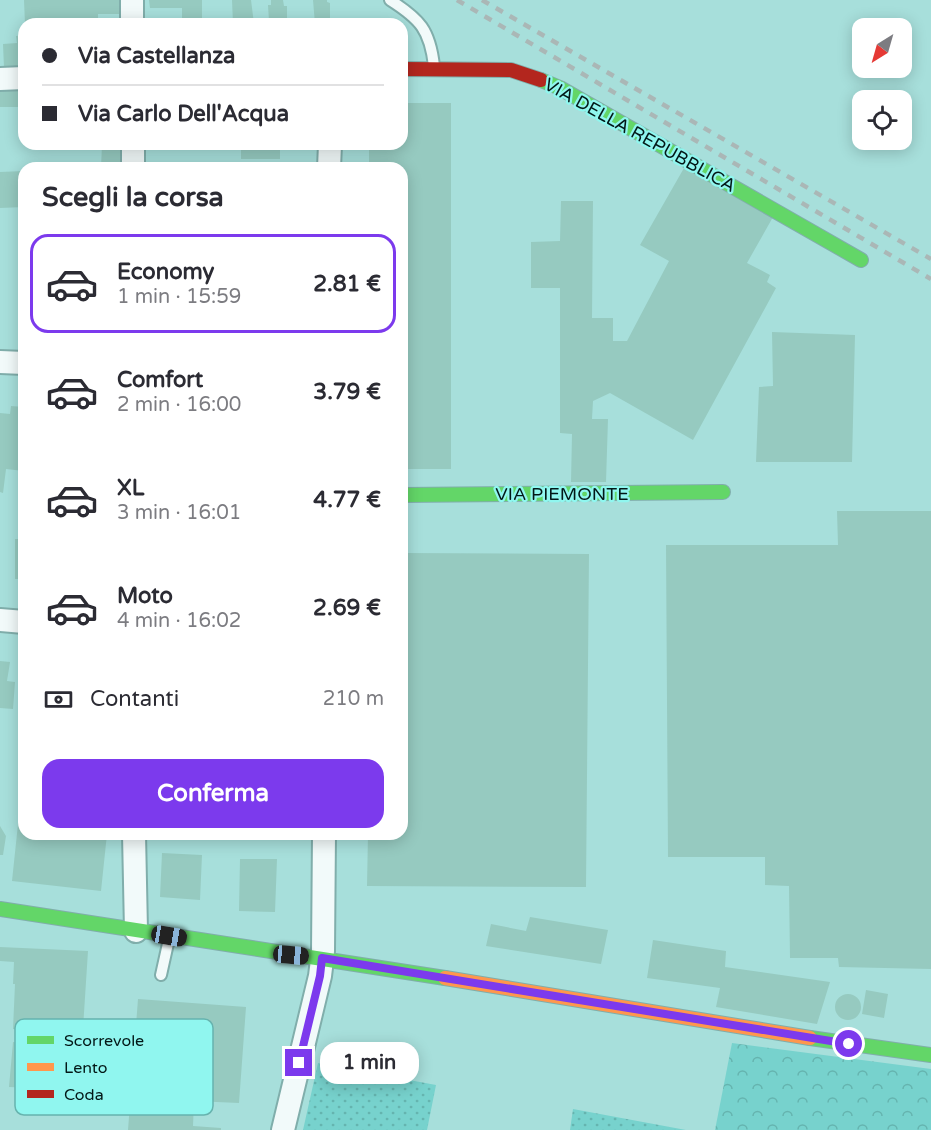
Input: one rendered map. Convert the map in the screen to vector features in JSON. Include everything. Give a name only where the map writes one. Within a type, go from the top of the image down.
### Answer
[{"type":"street","points":[[132,0],[132,18]]},
{"type":"street","name":"VIA DELLA REPUBBLICA","points":[[408,69],[510,70],[535,76],[560,88],[861,260]]},
{"type":"street","points":[[0,79],[18,78]]},
{"type":"street","points":[[0,362],[18,363]]},
{"type":"street","name":"VIA PIEMONTE","points":[[408,495],[723,492]]},
{"type":"street","points":[[0,620],[18,622]]},
{"type":"street","points":[[134,840],[136,931]]},
{"type":"street","points":[[283,1130],[320,976],[324,840]]},
{"type":"street","points":[[0,909],[322,958],[828,1041],[931,1055]]},
{"type":"lane","points":[[390,0],[420,22],[431,43],[434,69]]},
{"type":"lane","points":[[161,975],[169,936]]},
{"type":"green space","points":[[732,1043],[931,1069],[931,1130],[715,1130]]},
{"type":"green space","points":[[318,1063],[436,1085],[427,1130],[303,1130]]},
{"type":"green space","points":[[573,1109],[686,1130],[570,1130]]},
{"type":"building","points":[[24,0],[122,0],[123,14],[98,14],[98,18],[25,18]]},
{"type":"building","points":[[149,0],[202,0],[202,18],[182,18],[182,8],[150,8]]},
{"type":"building","points":[[232,0],[251,0],[253,18],[233,18]]},
{"type":"building","points":[[271,0],[283,0],[284,6],[287,6],[287,18],[269,18],[268,5],[271,5]]},
{"type":"building","points":[[313,0],[327,0],[330,3],[330,18],[314,18]]},
{"type":"building","points":[[16,36],[18,36],[18,66],[4,67],[3,44],[17,43]]},
{"type":"building","points":[[0,86],[18,86],[18,107],[0,107]]},
{"type":"building","points":[[408,103],[451,103],[451,469],[408,469],[408,162],[369,162],[369,150],[408,150]]},
{"type":"building","points":[[102,150],[121,150],[122,162],[101,162]]},
{"type":"building","points":[[241,150],[280,150],[280,159],[241,159]]},
{"type":"building","points":[[684,168],[773,217],[747,263],[770,275],[767,282],[776,288],[693,440],[610,393],[593,401],[592,419],[608,419],[606,482],[571,482],[572,434],[560,433],[560,288],[531,288],[531,242],[560,241],[561,201],[593,201],[592,318],[613,318],[613,341],[627,341],[669,261],[640,245]]},
{"type":"building","points":[[18,171],[18,207],[0,208],[0,172]]},
{"type":"building","points":[[772,332],[855,335],[852,462],[756,462],[759,387],[773,386]]},
{"type":"building","points":[[11,406],[18,407],[18,470],[6,469],[3,493],[0,492],[0,413],[10,414]]},
{"type":"building","points":[[837,511],[931,511],[931,969],[839,967],[838,958],[790,958],[789,886],[765,885],[765,857],[668,857],[666,545],[838,545]]},
{"type":"building","points":[[15,539],[18,539],[18,579],[15,579]]},
{"type":"building","points":[[408,553],[589,554],[586,887],[367,886],[368,840],[408,840]]},
{"type":"building","points":[[0,661],[10,662],[7,681],[15,682],[13,709],[0,708]]},
{"type":"building","points":[[18,824],[18,840],[106,840],[101,891],[12,881]]},
{"type":"building","points":[[0,826],[6,836],[3,855],[0,855]]},
{"type":"building","points":[[162,853],[202,855],[200,900],[160,897]]},
{"type":"building","points":[[240,859],[277,859],[275,912],[239,911]]},
{"type":"building","points":[[530,917],[608,930],[601,964],[486,946],[491,924],[526,931]]},
{"type":"building","points":[[653,940],[726,951],[725,967],[830,982],[817,1024],[716,1007],[720,988],[647,978]]},
{"type":"building","points":[[0,947],[88,951],[84,1019],[15,1019],[15,1029],[13,1029],[14,962],[0,961]]},
{"type":"building","points":[[866,990],[888,994],[884,1018],[862,1014]]},
{"type":"building","points":[[848,994],[857,998],[861,1007],[857,1016],[848,1020],[839,1016],[835,1007],[839,998]]},
{"type":"building","points":[[138,999],[246,1007],[239,1103],[213,1102],[213,1019],[136,1019]]},
{"type":"building","points":[[13,1042],[15,1042],[15,1087],[9,1087]]},
{"type":"building","points":[[129,1115],[193,1115],[193,1126],[221,1128],[221,1130],[128,1130]]},
{"type":"railway","points":[[457,0],[931,279]]},
{"type":"railway","points":[[482,0],[931,259]]},
{"type":"traffic: fast","points":[[541,80],[560,88],[861,260]]},
{"type":"traffic: fast","points":[[408,495],[723,492]]},
{"type":"traffic: fast","points":[[0,909],[445,978]]},
{"type":"traffic: fast","points":[[810,1038],[931,1055]]},
{"type":"traffic: slow","points":[[445,978],[810,1038]]},
{"type":"traffic: jam","points":[[408,69],[511,70],[541,80]]},
{"type":"route","points":[[299,1063],[320,976],[322,958],[849,1044]]}]
